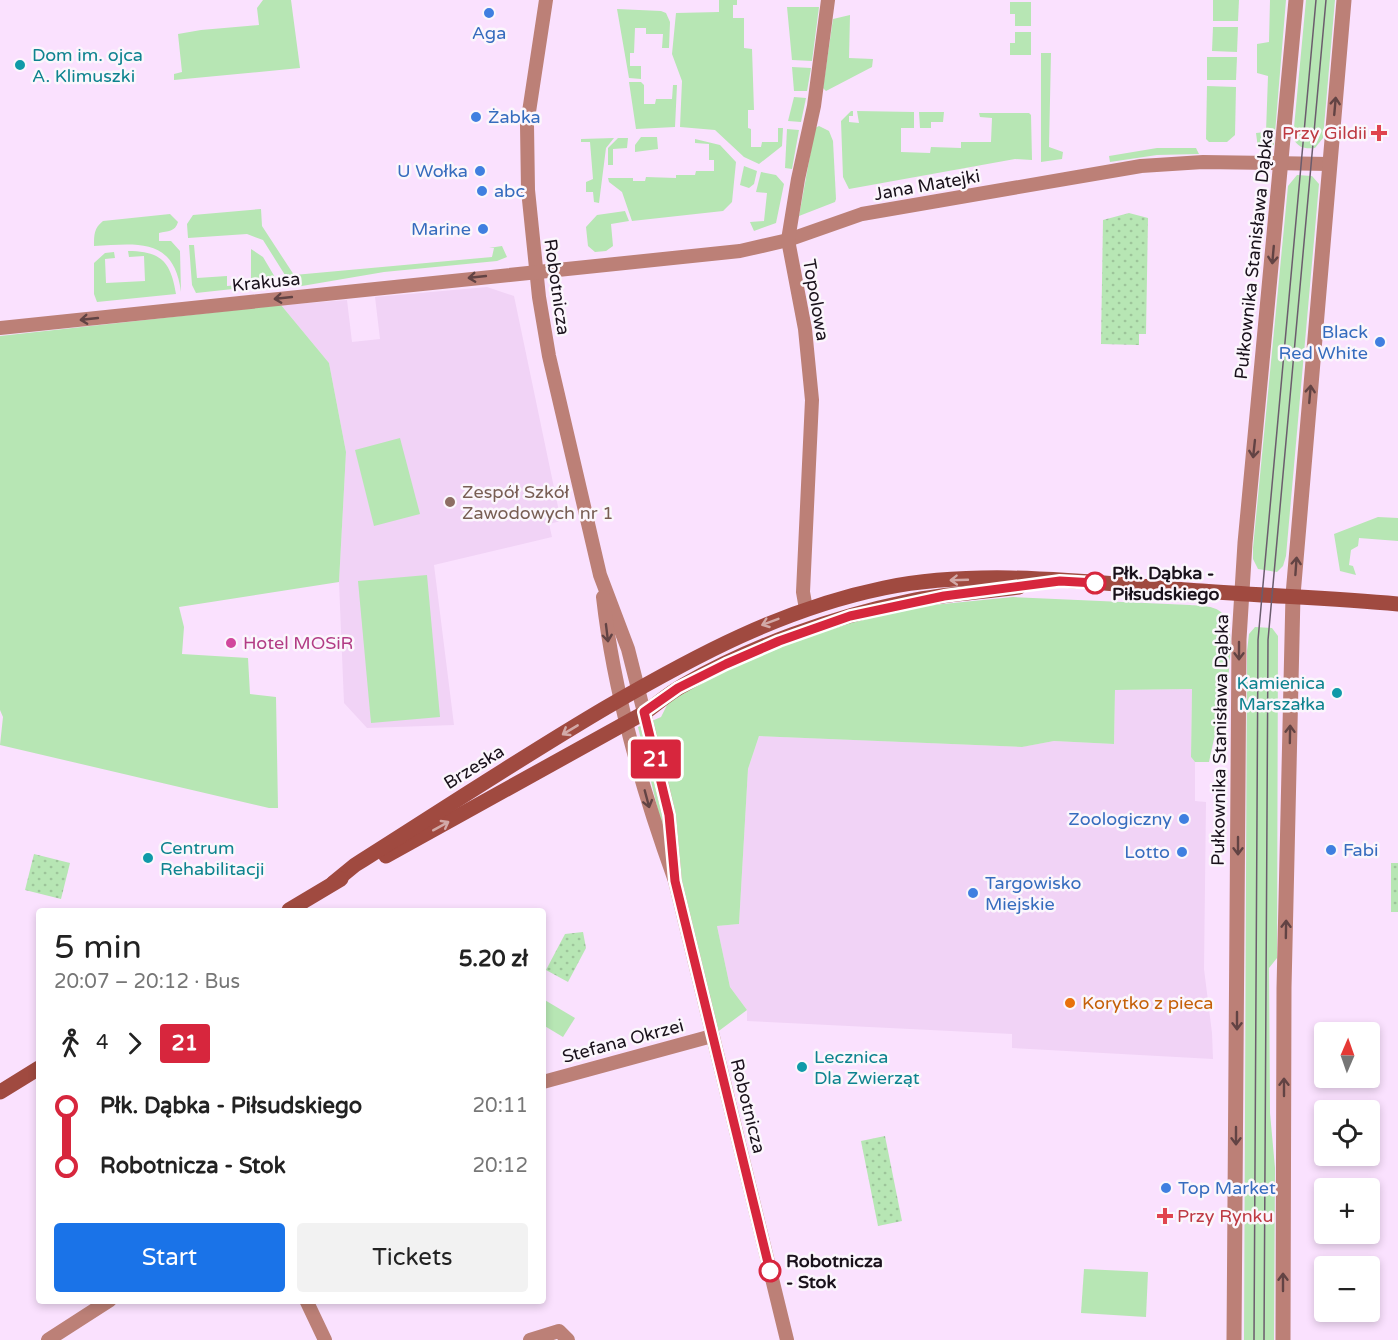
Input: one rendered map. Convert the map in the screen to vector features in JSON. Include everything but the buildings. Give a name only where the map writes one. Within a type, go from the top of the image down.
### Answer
[{"type":"main road","name":"Brzeska","points":[[292,908],[366,859],[620,700],[743,633],[806,609],[863,593],[912,583],[1004,579],[1060,581]]},
{"type":"main road","points":[[1060,581],[1293,595],[1398,604]]},
{"type":"main road","name":"Brzeska","points":[[333,883],[392,854],[644,712],[678,688],[779,641],[850,616],[910,601],[1060,581]]},
{"type":"main road","points":[[0,1092],[36,1070]]},
{"type":"street","name":"Robotnicza","points":[[546,0],[527,124],[528,190],[535,271],[549,356],[600,575],[609,654],[620,700],[653,821],[675,881],[787,1340]]},
{"type":"street","name":"Topolowa","points":[[806,609],[802,592],[812,399],[805,329],[788,240],[798,179],[814,106],[828,0]]},
{"type":"street","name":"Pułkownika Stanisława Dąbka","points":[[1234,1340],[1241,593],[1296,0]]},
{"type":"street","points":[[1283,1340],[1284,987],[1293,595],[1344,0]]},
{"type":"street","name":"Jana Matejki","points":[[535,271],[740,250],[788,240],[862,214],[1141,166],[1174,162],[1330,164]]},
{"type":"street","name":"Krakusa","points":[[0,328],[535,271]]},
{"type":"street","name":"Robotnicza","points":[[600,575],[628,649],[639,689],[669,815],[675,881]]},
{"type":"street","name":"Stefana Okrzei","points":[[546,1081],[712,1036]]},
{"type":"street","points":[[48,1340],[105,1304]]},
{"type":"street","points":[[308,1304],[325,1340]]},
{"type":"street","points":[[530,1340],[553,1331],[564,1334],[568,1340]]},
{"type":"shaded area","name":"Zespół Szkół Zawodowych nr 1","points":[[487,287],[514,296],[561,521],[549,524],[552,537],[434,565],[454,725],[367,728],[344,703],[339,582],[346,452],[329,363],[281,305],[347,300],[352,342],[380,339],[375,297]]},
{"type":"shaded area","name":"Targowisko Miejskie","points":[[1192,689],[1191,757],[1195,762],[1195,801],[1206,802],[1204,969],[1213,1059],[1012,1048],[1012,1034],[747,1021],[747,1010],[730,987],[717,926],[739,924],[748,769],[759,736],[1021,747],[1054,741],[1114,744],[1115,690]]},
{"type":"green space","points":[[263,0],[291,0],[300,68],[174,80],[174,74],[182,72],[178,34],[259,25],[257,8]]},
{"type":"green space","points":[[719,0],[737,0],[737,5],[733,5],[733,18],[744,18],[744,48],[752,49],[754,110],[748,110],[751,147],[761,147],[762,142],[778,142],[778,128],[783,128],[782,146],[759,164],[744,157],[715,130],[680,127],[682,81],[672,54],[676,13],[719,12]]},
{"type":"green space","points":[[1213,0],[1239,0],[1238,21],[1213,21]]},
{"type":"green space","points":[[1270,0],[1286,0],[1274,145],[1267,150],[1258,148],[1256,133],[1266,132],[1268,76],[1257,73],[1257,44],[1269,42]]},
{"type":"green space","points":[[1306,0],[1335,0],[1323,138],[1315,148],[1300,146],[1293,138]]},
{"type":"green space","points":[[1010,2],[1031,2],[1031,26],[1015,26],[1015,14],[1010,14]]},
{"type":"green space","points":[[787,7],[819,7],[812,61],[792,60]]},
{"type":"green space","points":[[617,9],[661,11],[666,13],[670,22],[669,48],[662,48],[663,34],[646,34],[646,28],[635,28],[634,53],[630,53],[630,66],[641,66],[641,79],[629,78]]},
{"type":"green space","points":[[850,15],[849,58],[873,59],[872,67],[826,91],[823,88],[833,19]]},
{"type":"green space","points":[[1213,27],[1238,27],[1237,52],[1212,51]]},
{"type":"green space","points":[[1015,32],[1031,32],[1031,55],[1010,55],[1010,43],[1015,43]]},
{"type":"green space","points":[[1041,53],[1051,53],[1049,147],[1063,152],[1062,159],[1041,162]]},
{"type":"green space","points":[[1207,57],[1237,57],[1236,80],[1207,80]]},
{"type":"green space","points":[[792,67],[811,68],[807,91],[794,91]]},
{"type":"green space","points":[[629,82],[641,82],[644,85],[644,104],[655,104],[656,99],[672,99],[673,85],[677,85],[675,127],[636,129]]},
{"type":"green space","points":[[1207,86],[1236,87],[1235,135],[1227,142],[1209,142],[1206,139]]},
{"type":"green space","points":[[794,97],[806,98],[801,122],[788,121]]},
{"type":"green space","points":[[853,111],[853,116],[849,116],[849,122],[859,123],[857,111],[914,112],[914,128],[901,128],[901,152],[930,153],[931,147],[961,148],[961,142],[991,142],[992,118],[980,117],[979,113],[1029,113],[1031,115],[1032,160],[1015,159],[849,189],[843,177],[841,121]]},
{"type":"green space","points":[[919,112],[944,112],[943,122],[931,122],[931,128],[920,128]]},
{"type":"green space","points":[[819,126],[829,131],[833,141],[836,199],[835,202],[799,216],[815,128]]},
{"type":"green space","points":[[787,129],[799,130],[792,169],[785,168]]},
{"type":"green space","points":[[641,137],[657,137],[658,149],[635,152],[635,145]]},
{"type":"green space","points":[[614,138],[606,148],[599,203],[594,202],[593,192],[586,192],[586,182],[593,179],[590,142],[581,142],[581,139]]},
{"type":"green space","points":[[618,138],[628,138],[627,148],[613,149],[613,165],[608,165],[608,148]]},
{"type":"green space","points":[[695,139],[720,145],[736,162],[732,202],[723,211],[632,221],[622,192],[609,182],[608,178],[633,178],[633,181],[645,181],[646,177],[676,178],[676,175],[695,175],[696,171],[714,171],[714,160],[709,160],[709,144],[695,143]]},
{"type":"green space","points":[[1157,148],[1196,148],[1199,154],[1157,155],[1110,162],[1109,156]]},
{"type":"green space","points":[[744,166],[757,171],[754,184],[749,188],[740,185]]},
{"type":"green space","points":[[761,172],[776,175],[784,184],[776,223],[754,231],[750,222],[764,221],[767,193],[756,192]]},
{"type":"green space","points":[[1297,175],[1312,176],[1319,184],[1286,556],[1283,566],[1277,572],[1258,569],[1253,559],[1253,548],[1288,186]]},
{"type":"green space","points":[[261,209],[262,226],[294,275],[492,257],[494,248],[489,248],[502,246],[507,257],[497,261],[384,272],[296,287],[290,283],[263,240],[247,234],[188,238],[187,224],[193,215]]},
{"type":"green space","points":[[625,211],[629,221],[611,224],[613,246],[606,251],[595,252],[588,246],[586,227],[597,215]]},
{"type":"green space","points":[[1129,213],[1148,218],[1146,334],[1139,334],[1139,345],[1101,344],[1103,220]]},
{"type":"green space","points":[[170,214],[178,222],[177,225],[171,230],[159,233],[159,241],[171,241],[180,251],[181,292],[171,261],[162,253],[139,245],[94,246],[95,232],[103,221]]},
{"type":"green space","points":[[189,245],[194,245],[197,278],[227,276],[227,286],[251,284],[251,249],[263,257],[279,284],[196,293],[192,285]]},
{"type":"green space","points":[[128,251],[149,253],[163,261],[171,274],[176,294],[97,302],[94,294],[94,263],[105,253],[114,252],[115,258],[105,259],[106,283],[145,281],[144,256],[129,257]]},
{"type":"green space","points":[[281,305],[329,363],[346,452],[339,582],[179,607],[184,627],[182,654],[248,658],[250,694],[276,697],[278,808],[269,808],[0,745],[3,717],[0,710],[0,336]]},
{"type":"green space","points":[[400,438],[420,514],[374,526],[355,450]]},
{"type":"green space","points":[[1378,517],[1398,518],[1398,541],[1359,538],[1358,546],[1351,550],[1349,565],[1353,566],[1356,575],[1340,571],[1334,534]]},
{"type":"green space","points":[[427,575],[440,717],[371,723],[358,581]]},
{"type":"green space","points":[[1013,597],[1199,606],[1221,612],[1228,624],[1230,636],[1229,668],[1221,725],[1217,725],[1209,762],[1195,762],[1191,757],[1192,689],[1115,690],[1114,744],[1054,741],[1022,747],[759,736],[748,769],[739,924],[717,926],[730,987],[747,1010],[712,1036],[638,727],[661,717],[668,703],[700,682],[785,644],[849,623],[923,606]]},
{"type":"green space","points":[[1255,627],[1272,628],[1278,636],[1277,958],[1269,968],[1270,1113],[1275,1168],[1274,1340],[1244,1340],[1247,651],[1249,634]]},
{"type":"green space","points":[[34,854],[70,863],[61,899],[25,890]]},
{"type":"green space","points":[[1391,863],[1398,863],[1398,912],[1391,912]]},
{"type":"green space","points":[[583,932],[586,948],[568,982],[546,970],[565,934]]},
{"type":"green space","points":[[546,1001],[575,1018],[563,1037],[546,1027]]},
{"type":"green space","points":[[885,1136],[902,1221],[878,1226],[861,1141]]},
{"type":"green space","points":[[1084,1269],[1148,1272],[1146,1317],[1081,1313]]},
{"type":"tram line","points":[[1254,1340],[1258,640],[1316,0]]},
{"type":"tram line","points":[[1264,1340],[1268,640],[1326,0]]},
{"type":"bus line","name":"21","points":[[770,1271],[675,881],[669,815],[644,712],[678,688],[702,675],[779,641],[850,616],[910,601],[944,596],[1060,581],[1095,583]]},
{"type":"place","name":"Aga","points":[[489,13]]},
{"type":"place","name":"Dom im. ojca A. Klimuszki","points":[[20,65]]},
{"type":"place","name":"Żabka","points":[[476,117]]},
{"type":"place","name":"Przy Gildii","points":[[1379,133]]},
{"type":"place","name":"U Wołka","points":[[480,171]]},
{"type":"place","name":"abc","points":[[482,191]]},
{"type":"place","name":"Marine","points":[[483,229]]},
{"type":"place","name":"Black Red White","points":[[1380,342]]},
{"type":"place","name":"Zespół Szkół Zawodowych nr 1","points":[[450,502]]},
{"type":"place","name":"Płk. Dąbka - Piłsudskiego","points":[[1095,583]]},
{"type":"place","name":"Hotel MOSiR","points":[[231,643]]},
{"type":"place","name":"Kamienica Marszałka","points":[[1337,693]]},
{"type":"place","name":"Zoologiczny","points":[[1184,819]]},
{"type":"place","name":"Fabi","points":[[1331,850]]},
{"type":"place","name":"Lotto","points":[[1182,852]]},
{"type":"place","name":"Centrum Rehabilitacji","points":[[148,858]]},
{"type":"place","name":"Targowisko Miejskie","points":[[973,893]]},
{"type":"place","name":"Korytko z pieca","points":[[1070,1003]]},
{"type":"place","name":"Lecznica Dla Zwierząt","points":[[802,1067]]},
{"type":"place","name":"Top Market","points":[[1166,1188]]},
{"type":"place","name":"Przy Rynku","points":[[1165,1216]]},
{"type":"place","name":"Robotnicza - Stok","points":[[770,1271]]}]
